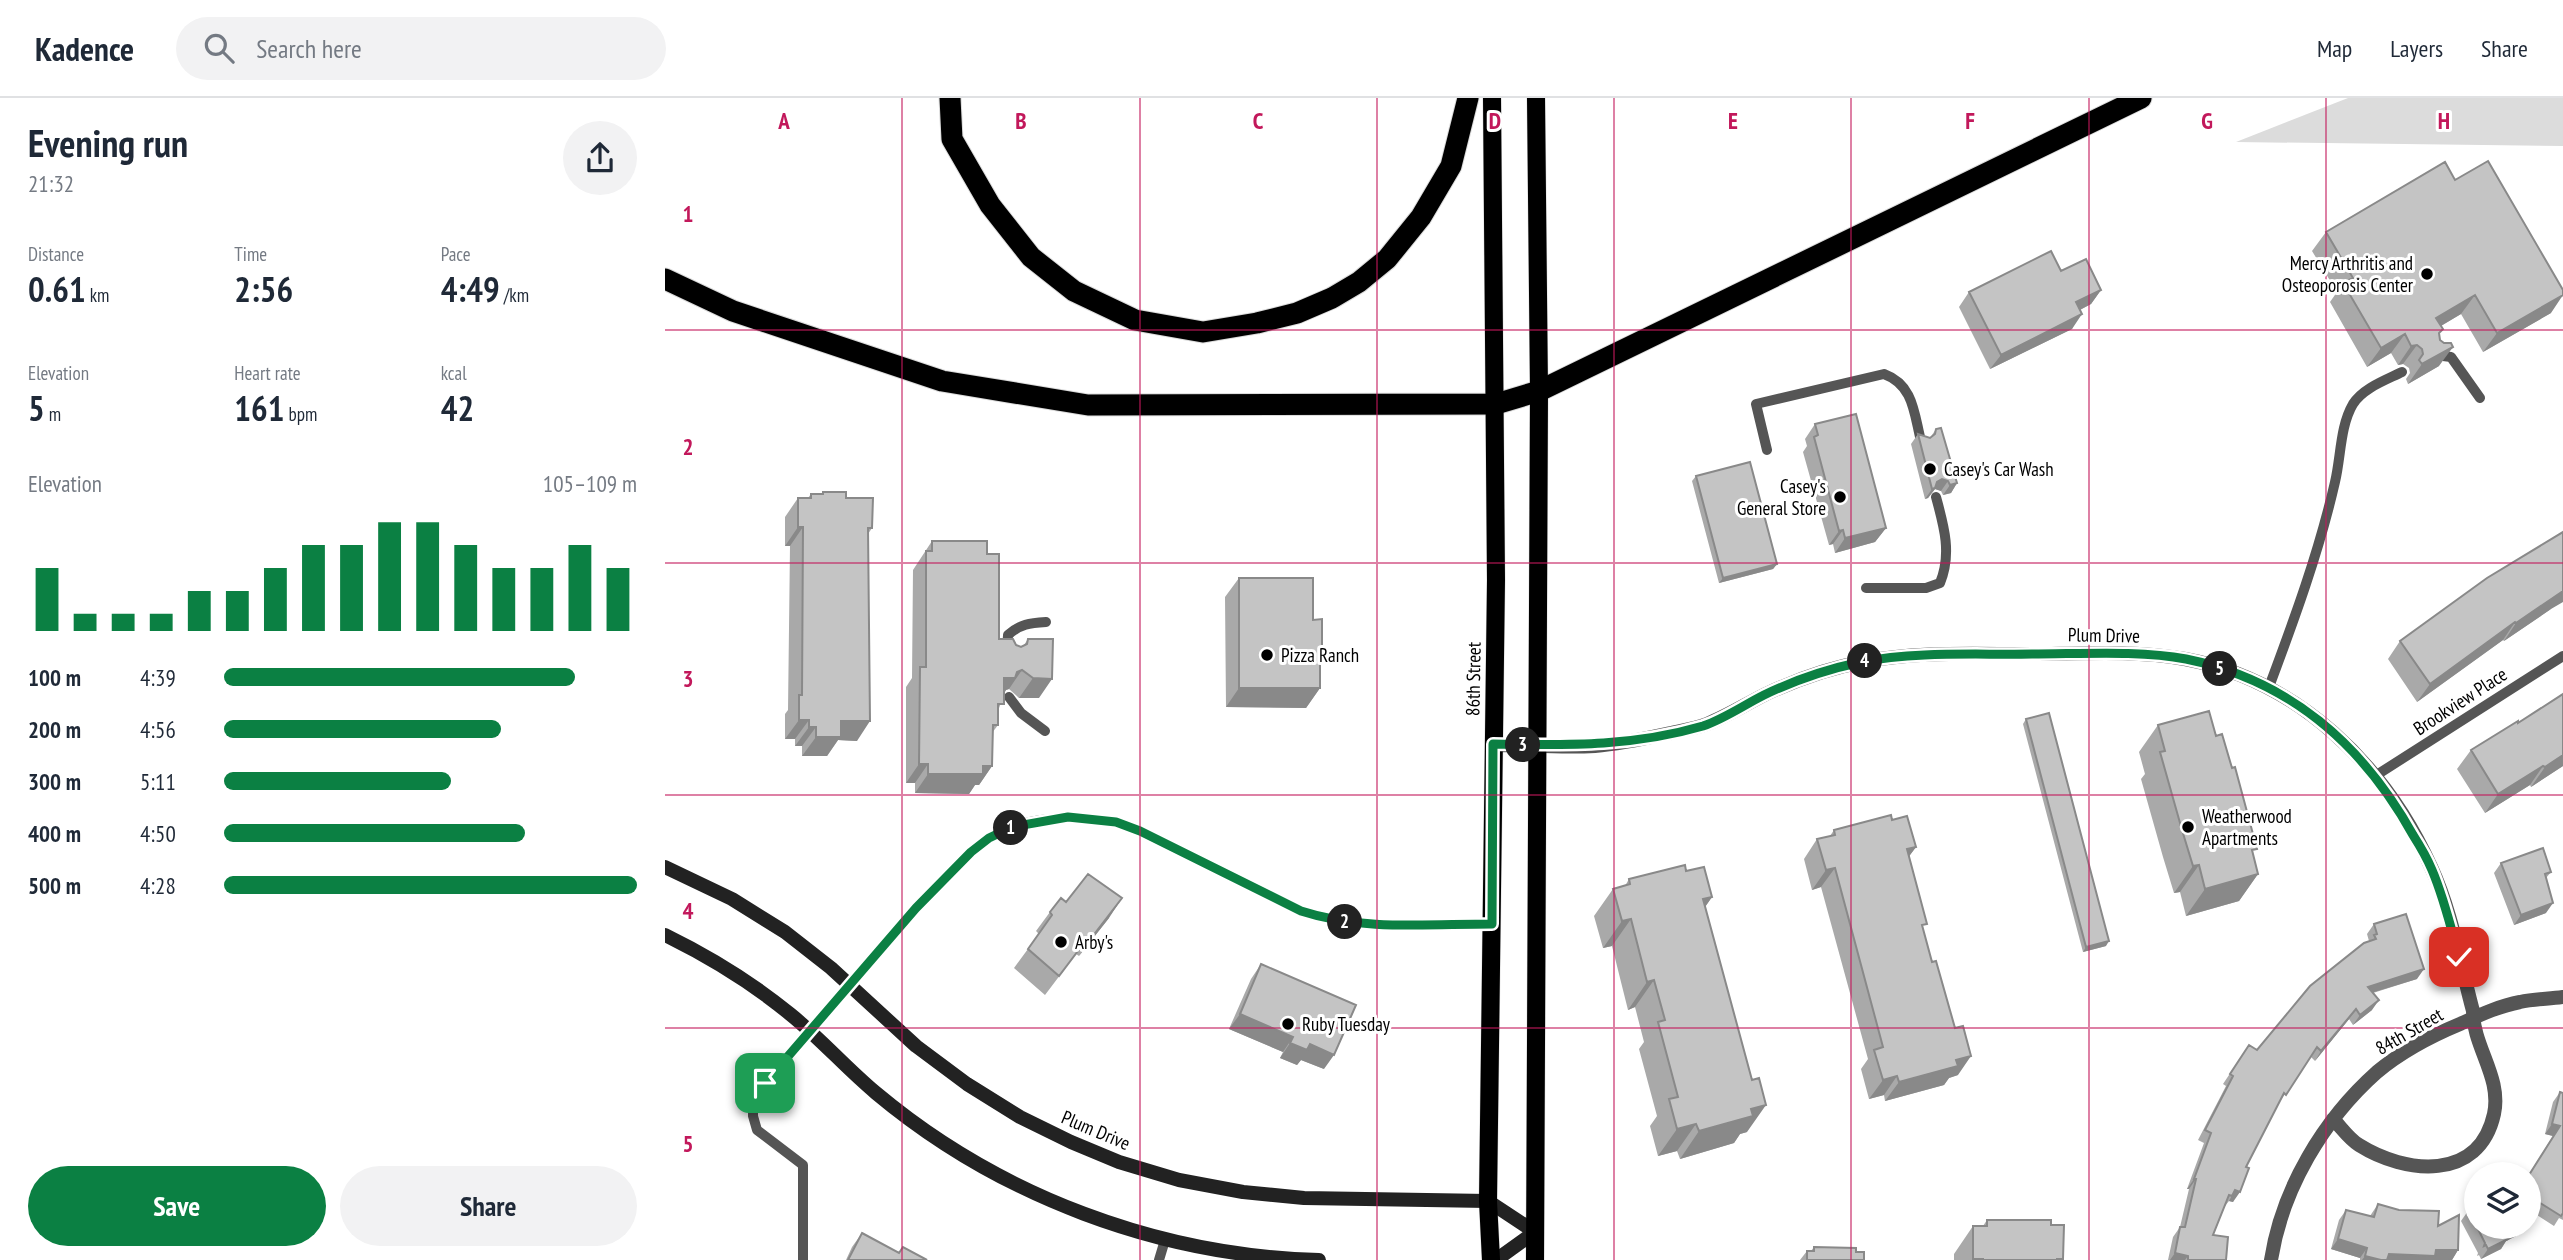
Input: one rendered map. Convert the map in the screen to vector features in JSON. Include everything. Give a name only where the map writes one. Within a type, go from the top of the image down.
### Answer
[{"type":"highway","points":[[950,98],[952,139],[989,205],[1031,257],[1074,291],[1135,320],[1203,332],[1297,313],[1332,298],[1359,282],[1387,259],[1421,217],[1451,166],[1468,98]]},
{"type":"highway","points":[[665,279],[733,311],[942,381],[1089,405],[1496,404],[1539,391],[2141,98]]},
{"type":"main road","name":"86th Street","points":[[1492,98],[1496,404],[1488,1201],[1494,1260]]},
{"type":"main road","points":[[1535,1260],[1539,391],[1536,98]]},
{"type":"street","name":"Plum Drive","points":[[1493,744],[1594,746],[1633,741],[1705,725],[1767,693],[1823,671],[1863,661],[1906,657],[2057,654],[2155,655],[2187,659],[2247,677],[2302,707],[2343,741],[2375,776],[2394,800],[2431,867],[2444,904],[2473,1018]]},
{"type":"street","name":"Plum Drive","points":[[665,867],[732,900],[785,932],[831,968],[916,1046],[967,1084],[1020,1117],[1119,1162],[1179,1180],[1243,1192],[1304,1198],[1488,1201]]},
{"type":"street","points":[[665,935],[702,953],[750,983],[810,1031],[876,1093],[932,1135],[990,1170],[1045,1198],[1099,1220],[1165,1240],[1234,1253],[1319,1260]]},
{"type":"street","points":[[2473,1018],[2521,1002],[2563,997]]},
{"type":"street","name":"84th Street","points":[[2271,1260],[2283,1213],[2298,1174],[2333,1119],[2378,1072],[2430,1037],[2473,1018],[2495,1088],[2494,1114],[2486,1135],[2467,1157],[2451,1165],[2437,1167],[2408,1165],[2384,1158],[2356,1144],[2333,1119]]},
{"type":"street","points":[[1488,1201],[1535,1232],[1494,1260]]},
{"type":"lane","points":[[2433,355],[2451,357],[2480,398]]},
{"type":"lane","points":[[2269,687],[2305,586],[2335,482],[2351,407],[2359,395],[2402,372]]},
{"type":"lane","points":[[1767,450],[1756,404],[1884,374],[1901,383],[1907,390],[1921,441]]},
{"type":"lane","points":[[1865,588],[1926,588],[1940,583],[1946,570],[1945,529],[1936,496]]},
{"type":"lane","points":[[1904,578],[1926,588]]},
{"type":"lane","points":[[1007,658],[1008,635],[1016,627],[1027,623],[1046,622]]},
{"type":"lane","name":"Brookview Place","points":[[2375,776],[2563,656]]},
{"type":"lane","points":[[1009,697],[1021,713],[1045,731]]},
{"type":"lane","points":[[803,1260],[803,1165],[757,1130],[753,1104],[765,1083],[916,908],[971,852],[989,838],[1012,827],[1068,817],[1116,822],[1140,831],[1301,911],[1324,918],[1349,923],[1387,925],[1492,924]]},
{"type":"lane","points":[[1159,1260],[1165,1240]]},
{"type":"shaded area","points":[[2348,98],[2563,98],[2563,146],[2236,142]]},
{"type":"building","name":"Mercy Arthritis and Osteoporosis Center","points":[[2488,161],[2563,290],[2563,295],[2497,333],[2475,295],[2436,318],[2443,329],[2439,333],[2440,340],[2451,343],[2453,347],[2422,364],[2419,360],[2423,354],[2422,349],[2417,345],[2411,346],[2405,334],[2381,348],[2343,283],[2353,278],[2326,232],[2445,162],[2455,180]]},
{"type":"building","points":[[2051,251],[2061,271],[2086,259],[2101,290],[2076,302],[2082,314],[2001,355],[1969,292]]},
{"type":"building","name":"Casey's General Store","points":[[1856,414],[1886,528],[1845,538],[1843,530],[1839,531],[1814,437],[1818,435],[1815,424]]},
{"type":"building","points":[[1941,428],[1957,483],[1950,485],[1942,479],[1932,489],[1918,434],[1930,438],[1936,429]]},
{"type":"building","points":[[1750,462],[1777,564],[1723,578],[1696,476]]},
{"type":"building","points":[[846,492],[846,498],[873,498],[872,528],[868,528],[870,721],[841,721],[841,737],[816,737],[816,727],[809,727],[809,720],[799,720],[799,695],[802,695],[803,527],[798,527],[798,498],[811,498],[811,494]]},
{"type":"building","points":[[2563,532],[2563,591],[2515,622],[2430,684],[2400,641],[2487,578]]},
{"type":"building","points":[[932,541],[987,541],[987,554],[999,554],[999,639],[1013,639],[1016,645],[1021,647],[1027,644],[1028,639],[1053,639],[1052,679],[1033,678],[1022,670],[1017,672],[1015,678],[1004,678],[1004,704],[998,704],[998,725],[993,725],[992,766],[983,766],[983,774],[928,774],[928,764],[919,764],[920,667],[926,667],[926,551],[932,551]]},
{"type":"building","name":"Pizza Ranch","points":[[1239,578],[1313,578],[1313,620],[1322,619],[1320,688],[1239,688]]},
{"type":"building","points":[[2563,694],[2563,755],[2498,794],[2471,750]]},
{"type":"building","points":[[2209,711],[2216,736],[2222,734],[2232,768],[2235,767],[2257,849],[2252,850],[2258,874],[2205,889],[2199,865],[2193,866],[2182,830],[2160,752],[2165,751],[2158,725]]},
{"type":"building","points":[[2049,713],[2109,941],[2086,947],[2026,719]]},
{"type":"building","points":[[1891,815],[1892,820],[1907,816],[1916,847],[1907,849],[1927,924],[1922,925],[1932,962],[1936,961],[1955,1028],[1963,1026],[1971,1056],[1956,1060],[1958,1066],[1899,1082],[1897,1076],[1883,1080],[1874,1050],[1883,1047],[1835,868],[1826,870],[1817,839],[1835,835],[1834,830]]},
{"type":"building","points":[[2543,848],[2551,872],[2545,874],[2553,903],[2521,915],[2501,863]]},
{"type":"building","points":[[1685,865],[1686,871],[1704,867],[1712,897],[1703,899],[1752,1080],[1759,1078],[1766,1105],[1751,1109],[1753,1116],[1699,1131],[1696,1124],[1677,1129],[1669,1099],[1678,1097],[1658,1022],[1665,1020],[1654,980],[1647,982],[1631,919],[1622,921],[1613,889],[1630,884],[1629,879]]},
{"type":"building","name":"Arby's","points":[[1088,874],[1122,898],[1059,976],[1028,949],[1061,898],[1066,902]]},
{"type":"building","points":[[2406,914],[2424,969],[2368,987],[2379,1000],[2360,1015],[2356,1009],[2321,1051],[2317,1047],[2286,1095],[2284,1093],[2246,1167],[2249,1168],[2240,1192],[2235,1190],[2232,1196],[2229,1195],[2213,1235],[2228,1237],[2226,1260],[2188,1260],[2188,1256],[2175,1253],[2180,1227],[2185,1227],[2194,1179],[2211,1133],[2205,1130],[2233,1076],[2230,1074],[2249,1045],[2257,1050],[2310,986],[2364,943],[2376,939],[2374,924]]},
{"type":"building","name":"Ruby Tuesday","points":[[1261,964],[1356,1005],[1334,1055],[1310,1044],[1307,1050],[1290,1043],[1293,1037],[1240,1014]]},
{"type":"building","points":[[2560,1092],[2563,1093],[2561,1216],[2541,1204],[2541,1162],[2537,1162],[2560,1126],[2552,1124]]},
{"type":"building","points":[[2378,1204],[2399,1210],[2439,1211],[2438,1226],[2459,1215],[2458,1250],[2436,1250],[2435,1256],[2389,1254],[2387,1260],[2381,1260],[2365,1256],[2367,1248],[2338,1239],[2346,1210],[2374,1217]]},
{"type":"building","points":[[1987,1220],[2051,1220],[2051,1225],[2064,1225],[2063,1259],[1973,1259],[1973,1226],[1987,1226]]},
{"type":"building","points":[[862,1233],[899,1253],[903,1247],[927,1260],[848,1260]]},
{"type":"building","points":[[2483,1239],[2508,1239],[2488,1249],[2484,1246]]},
{"type":"building","points":[[1814,1247],[1856,1248],[1856,1252],[1864,1252],[1864,1260],[1807,1260],[1807,1251],[1814,1251]]},
{"type":"place","name":"Mercy Arthritis and Osteoporosis Center","points":[[2427,274]]},
{"type":"place","name":"Casey's Car Wash","points":[[1930,469]]},
{"type":"place","name":"Casey's General Store","points":[[1840,497]]},
{"type":"place","name":"Pizza Ranch","points":[[1267,655]]},
{"type":"place","name":"Weatherwood Apartments","points":[[2188,827]]},
{"type":"place","name":"Arby's","points":[[1061,942]]},
{"type":"place","name":"Ruby Tuesday","points":[[1288,1024]]},
{"type":"route","points":[[765,1083],[916,908],[971,852],[989,838],[1012,827],[1068,817],[1116,822],[1140,831],[1301,911],[1324,918],[1349,923],[1387,925],[1492,924],[1493,744],[1594,746],[1633,741],[1705,725],[1767,693],[1823,671],[1863,661],[1906,657],[2155,655],[2187,659],[2247,677],[2269,687],[2302,707],[2343,741],[2394,800],[2431,867],[2459,957]]}]
